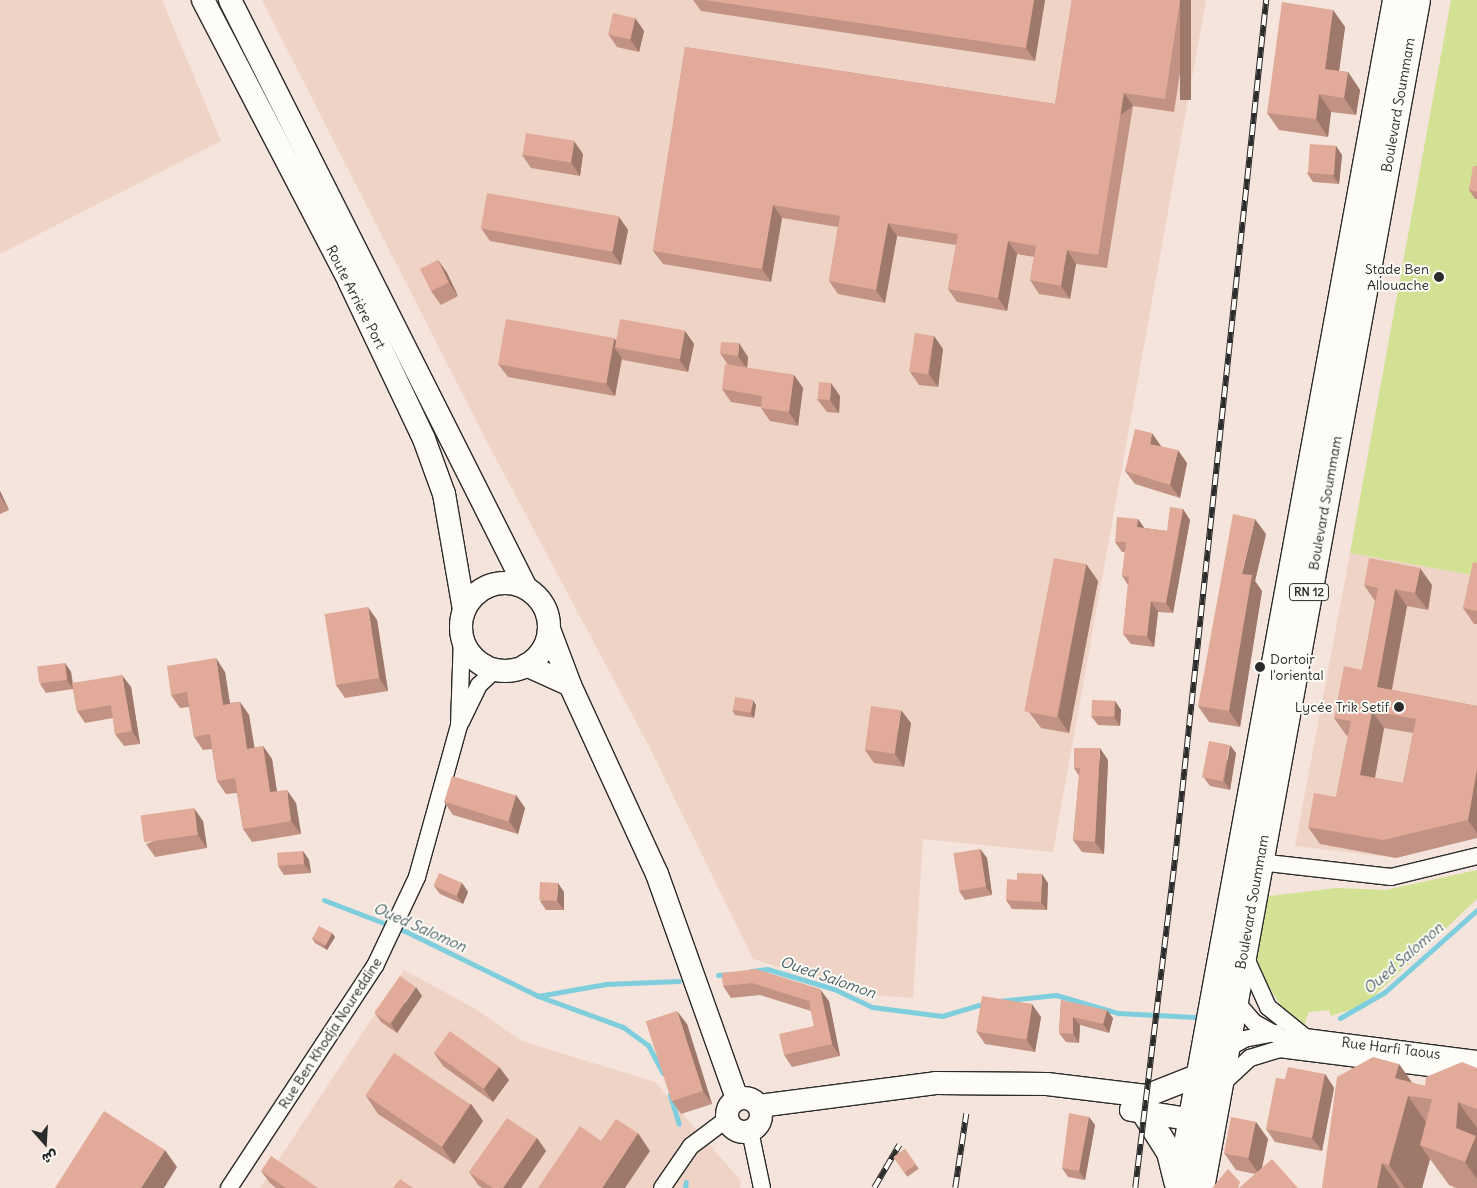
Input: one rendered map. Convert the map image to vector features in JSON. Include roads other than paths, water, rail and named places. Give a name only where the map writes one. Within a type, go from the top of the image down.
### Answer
[{"type":"main road","name":"Boulevard Soummam","points":[[1187,1186],[1204,1102],[1218,968],[1395,0]]},
{"type":"main road","name":"Boulevard Soummam","points":[[1204,1102],[1227,1048],[1259,862],[1417,0]]},
{"type":"main road","points":[[1146,1105],[1187,1186]]},
{"type":"street","name":"Route Arrière Port","points":[[202,0],[349,280],[424,439],[444,494],[464,610]]},
{"type":"street","name":"Route Arrière Port","points":[[230,0],[526,588]]},
{"type":"street","points":[[570,685],[526,666],[496,670],[474,658],[462,637],[464,610],[484,588],[512,583],[526,588],[544,605],[549,629],[570,685],[657,874],[737,1099]]},
{"type":"street","points":[[526,666],[538,656],[549,629]]},
{"type":"street","name":"Rue Ben Khodja Noureddine","points":[[229,1188],[375,966],[417,877],[450,774],[459,726],[462,637]]},
{"type":"street","name":"Rue Ben Khodja Noureddine","points":[[459,726],[479,685],[496,670]]},
{"type":"street","points":[[1259,862],[1391,877],[1477,856]]},
{"type":"street","points":[[1243,952],[1268,1006],[1306,1043]]},
{"type":"street","points":[[1218,968],[1236,1001],[1272,1033]]},
{"type":"street","name":"Rue Harfi Taous","points":[[1227,1048],[1272,1033],[1306,1043],[1477,1074]]},
{"type":"street","name":"Rue Harfi Taous","points":[[1204,1102],[1250,1058],[1279,1048],[1306,1043],[1477,1059]]},
{"type":"street","points":[[759,1106],[761,1118],[750,1131],[738,1131],[727,1119],[727,1109],[737,1099],[747,1098],[759,1106],[936,1083],[1008,1084],[1146,1105],[1204,1102]]},
{"type":"street","points":[[1146,1105],[1204,1102]]},
{"type":"street","points":[[662,1188],[691,1146],[727,1119]]},
{"type":"street","points":[[750,1131],[762,1188]]},
{"type":"waterway","name":"Oued Salomon","points":[[324,900],[407,932],[538,996],[606,984],[679,981]]},
{"type":"waterway","name":"Oued Salomon","points":[[1340,1018],[1385,992],[1477,910]]},
{"type":"waterway","name":"Oued Salomon","points":[[751,971],[767,969],[834,989],[872,1007],[942,1016],[986,1003]]},
{"type":"waterway","name":"Oued Salomon","points":[[718,975],[728,974]]},
{"type":"waterway","name":"Oued Salomon","points":[[999,1001],[1056,995],[1118,1013],[1195,1017]]},
{"type":"waterway","points":[[538,996],[623,1027],[648,1045],[663,1073]]},
{"type":"waterway","points":[[670,1095],[679,1124]]},
{"type":"waterway","points":[[685,1188],[686,1182]]},
{"type":"railway","points":[[1135,1188],[1175,857],[1266,0]]},
{"type":"railway","points":[[955,1188],[966,1114]]},
{"type":"railway","points":[[874,1188],[899,1145]]},
{"type":"place","name":"Stade Ben Allouache","points":[[1439,277]]},
{"type":"place","name":"Dortoir l'oriental","points":[[1260,667]]},
{"type":"place","name":"Lycée Trik Setif","points":[[1399,707]]}]
